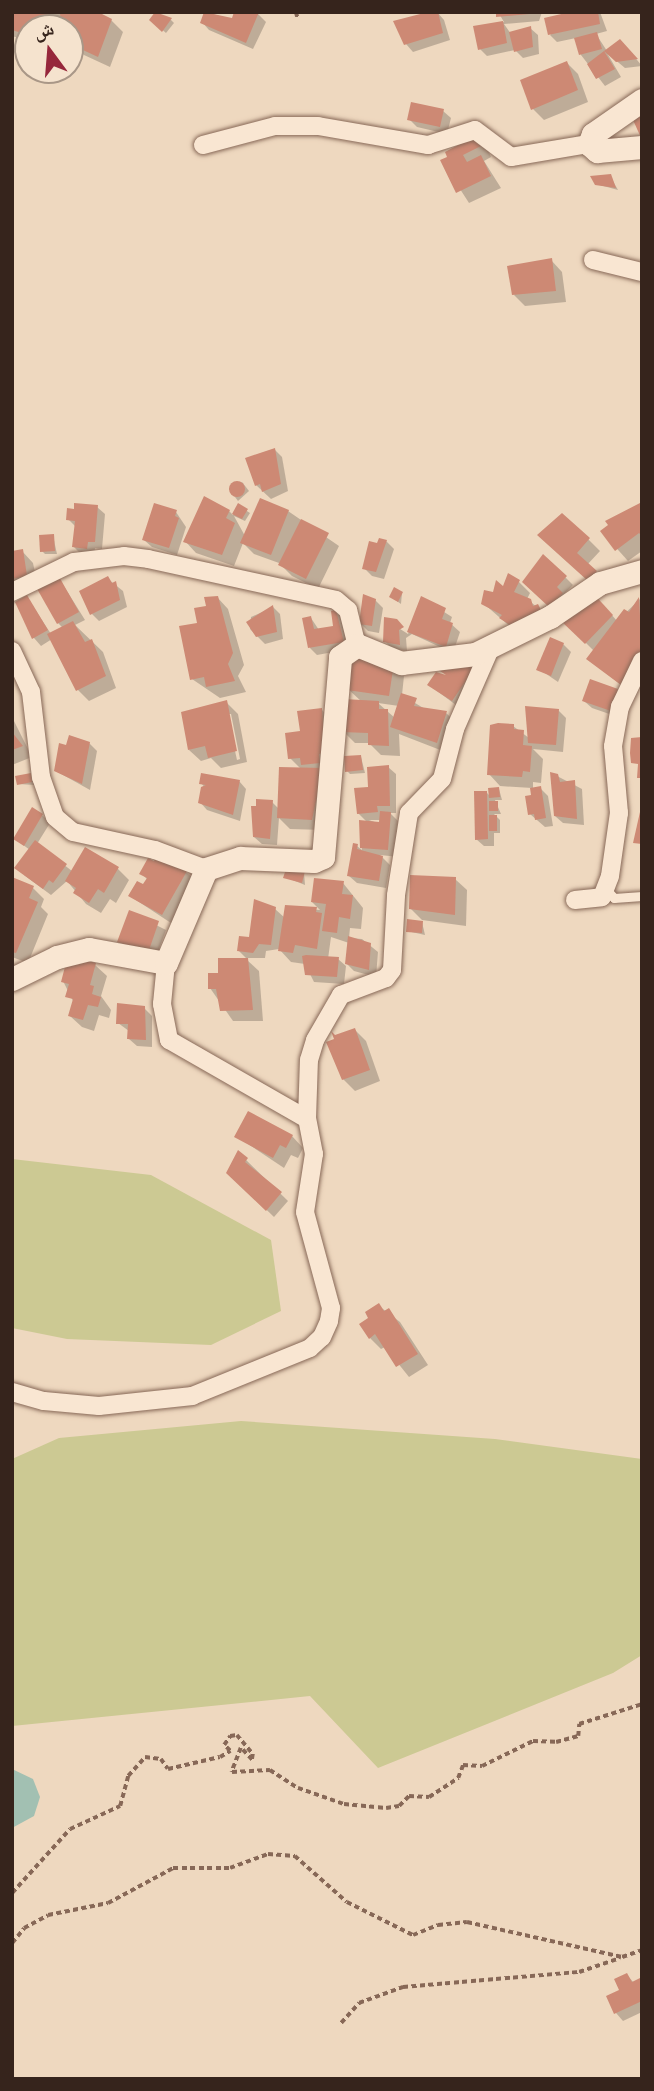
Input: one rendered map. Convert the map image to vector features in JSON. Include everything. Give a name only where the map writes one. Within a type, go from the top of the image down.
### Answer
[{"type":"street","points":[[589,144],[593,134],[642,100]]},
{"type":"street","points":[[203,145],[275,126],[318,126],[428,145],[475,130],[511,157],[589,144]]},
{"type":"street","points":[[589,144],[597,151],[642,147]]},
{"type":"street","points":[[593,260],[642,272]]},
{"type":"street","points":[[12,593],[74,562],[124,556],[148,559],[335,600],[348,610],[357,645]]},
{"type":"street","points":[[357,645],[401,663],[490,649],[600,583],[642,570]]},
{"type":"street","points":[[12,651],[31,692],[44,789],[55,817],[73,832],[155,850],[206,869],[240,858],[314,861],[323,857],[340,657],[357,645]]},
{"type":"street","points":[[12,1392],[73,1405],[155,1403],[239,1380],[295,1357],[322,1337],[331,1308],[306,1212],[314,1154],[307,1119],[309,1060],[315,1040],[341,995],[386,978],[392,970],[396,895],[409,813],[442,779],[455,729],[490,649]]},
{"type":"street","points":[[575,900],[601,897],[606,889],[618,813],[613,746],[620,707],[642,661]]},
{"type":"street","points":[[206,869],[166,963],[162,1004],[169,1040],[307,1119]]},
{"type":"street","points":[[12,979],[57,957],[89,949],[166,963]]},
{"type":"lane","points":[[606,889],[614,898],[642,896]]},
{"type":"path","points":[[296,12],[298,19]]},
{"type":"path","points":[[12,1894],[20,1889],[70,1829],[120,1806],[128,1776],[145,1758],[161,1759],[168,1769],[220,1758],[230,1751],[224,1745],[230,1736],[237,1735],[253,1754],[252,1760],[241,1748],[232,1772],[270,1770],[298,1788],[344,1804],[386,1808],[399,1806],[408,1796],[429,1797],[458,1778],[463,1765],[482,1766],[533,1741],[556,1742],[579,1736],[579,1724],[642,1704]]},
{"type":"path","points":[[12,1943],[24,1928],[48,1915],[108,1903],[173,1868],[230,1868],[268,1854],[295,1856],[347,1902],[413,1935],[438,1925],[467,1922],[622,1957]]},
{"type":"path","points":[[341,2023],[359,2003],[403,1987],[579,1972],[642,1950]]},
{"type":"shaded area","points":[[12,1159],[151,1175],[271,1240],[281,1311],[211,1345],[67,1339],[12,1328]]},
{"type":"shaded area","points":[[241,1421],[495,1439],[642,1459],[642,1655],[613,1673],[378,1768],[310,1696],[12,1726],[12,1459],[59,1438]]},
{"type":"shaded area","points":[[12,1769],[33,1779],[40,1797],[34,1816],[12,1828]]},
{"type":"building","points":[[12,12],[48,12],[14,14],[12,30]]},
{"type":"building","points":[[98,12],[112,19],[98,57],[84,50],[84,14],[60,14]]},
{"type":"building","points":[[155,12],[172,18],[162,32],[149,20]]},
{"type":"building","points":[[204,12],[232,18],[234,12],[259,12],[246,43],[200,23]]},
{"type":"building","points":[[438,12],[443,33],[404,45],[393,21]]},
{"type":"building","points":[[496,12],[529,12],[529,14],[496,17]]},
{"type":"building","points":[[570,12],[598,12],[600,24],[548,35],[544,18]]},
{"type":"building","points":[[503,21],[507,43],[478,50],[473,26]]},
{"type":"building","points":[[531,26],[533,47],[514,52],[509,32]]},
{"type":"building","points":[[597,32],[602,49],[579,55],[574,38]]},
{"type":"building","points":[[620,39],[638,59],[616,62],[604,51]]},
{"type":"building","points":[[604,51],[615,69],[596,79],[587,64]]},
{"type":"building","points":[[567,61],[578,90],[531,110],[520,80]]},
{"type":"building","points":[[411,102],[444,109],[440,127],[407,120]]},
{"type":"building","points":[[642,105],[642,140],[629,111]]},
{"type":"building","points":[[473,130],[481,146],[463,155],[467,162],[481,155],[491,176],[456,193],[440,160],[447,157],[445,152],[460,144],[457,138]]},
{"type":"building","points":[[611,174],[616,188],[595,185],[590,176]]},
{"type":"building","points":[[552,258],[556,291],[512,295],[507,266]]},
{"type":"building","points":[[275,448],[281,484],[262,492],[260,484],[255,486],[245,458]]},
{"type":"building","points":[[237,481],[245,489],[237,497],[229,489]]},
{"type":"building","points":[[204,496],[230,510],[226,518],[235,523],[222,555],[183,542]]},
{"type":"building","points":[[260,498],[289,510],[271,555],[240,543]]},
{"type":"building","points":[[74,503],[98,505],[95,542],[88,542],[87,549],[72,547],[75,521],[66,520],[67,508],[74,509]]},
{"type":"building","points":[[154,503],[177,510],[175,516],[179,518],[169,548],[142,540]]},
{"type":"building","points":[[238,503],[248,509],[242,519],[232,514]]},
{"type":"building","points":[[640,503],[642,536],[639,533],[615,551],[600,531],[608,525],[605,521]]},
{"type":"building","points":[[562,513],[590,538],[577,553],[597,571],[588,581],[537,535]]},
{"type":"building","points":[[301,519],[329,533],[306,579],[278,565]]},
{"type":"building","points":[[54,534],[55,551],[40,552],[39,535]]},
{"type":"building","points":[[379,538],[387,540],[376,572],[362,569],[369,541],[377,543]]},
{"type":"building","points":[[23,549],[27,576],[12,579],[12,551]]},
{"type":"building","points":[[543,554],[567,576],[557,587],[563,593],[549,607],[522,582]]},
{"type":"building","points":[[57,573],[79,612],[57,624],[36,587]]},
{"type":"building","points":[[508,573],[520,580],[514,592],[531,599],[533,606],[538,604],[543,614],[510,625],[499,618],[502,615],[481,604],[484,590],[493,592],[496,580],[503,586]]},
{"type":"building","points":[[108,576],[112,583],[116,581],[120,600],[90,615],[79,591]]},
{"type":"building","points":[[394,587],[403,592],[398,602],[389,597]]},
{"type":"building","points":[[592,592],[613,615],[585,644],[560,620]]},
{"type":"building","points":[[363,594],[376,599],[372,626],[359,624]]},
{"type":"building","points":[[27,595],[48,630],[32,639],[15,602]]},
{"type":"building","points":[[218,596],[233,653],[228,664],[235,681],[206,687],[204,677],[190,680],[179,626],[197,623],[194,608],[206,606],[204,597]]},
{"type":"building","points":[[421,596],[446,608],[442,619],[453,623],[446,647],[407,632]]},
{"type":"building","points":[[639,597],[642,654],[621,685],[586,659],[624,609],[629,612]]},
{"type":"building","points":[[273,605],[277,632],[256,637],[246,622]]},
{"type":"building","points":[[336,610],[344,642],[308,648],[302,618],[311,616],[314,629],[333,626],[331,611]]},
{"type":"building","points":[[384,617],[397,619],[404,627],[399,630],[400,645],[383,642]]},
{"type":"building","points":[[73,621],[85,642],[92,639],[106,676],[76,691],[47,634]]},
{"type":"building","points":[[550,637],[564,643],[551,676],[536,670]]},
{"type":"building","points":[[351,657],[394,663],[389,696],[347,690]]},
{"type":"building","points":[[459,658],[474,669],[452,701],[427,685],[436,672],[446,675],[437,669]]},
{"type":"building","points":[[590,679],[618,689],[611,711],[582,701]]},
{"type":"building","points":[[401,693],[417,698],[414,706],[447,711],[437,743],[390,727]]},
{"type":"building","points":[[344,699],[379,701],[379,709],[388,709],[389,746],[368,745],[368,733],[342,732]]},
{"type":"building","points":[[227,700],[237,751],[208,758],[205,746],[188,750],[181,712]]},
{"type":"building","points":[[525,706],[559,709],[556,745],[528,743]]},
{"type":"building","points":[[322,708],[325,753],[319,754],[320,763],[301,765],[300,758],[288,759],[285,733],[300,731],[297,711]]},
{"type":"building","points":[[514,724],[514,729],[524,730],[523,745],[532,746],[530,772],[523,771],[522,777],[487,775],[490,725]]},
{"type":"building","points":[[12,732],[23,746],[12,750]]},
{"type":"building","points":[[69,735],[90,742],[82,784],[54,771],[59,743],[66,745]]},
{"type":"building","points":[[642,737],[642,778],[637,778],[638,764],[631,763],[631,738]]},
{"type":"building","points":[[361,755],[363,770],[345,772],[344,756]]},
{"type":"building","points":[[389,765],[390,806],[377,806],[378,812],[357,814],[354,788],[368,787],[367,767]]},
{"type":"building","points":[[279,767],[323,768],[312,820],[277,818]]},
{"type":"building","points":[[550,772],[558,774],[560,782],[575,780],[577,819],[554,816]]},
{"type":"building","points":[[31,773],[32,782],[17,785],[15,776]]},
{"type":"building","points":[[201,773],[240,780],[233,815],[198,803],[201,787],[206,785],[199,784]]},
{"type":"building","points":[[541,786],[546,818],[535,820],[534,814],[528,815],[525,796],[531,795],[530,788]]},
{"type":"building","points":[[499,787],[500,797],[489,798],[488,788]]},
{"type":"building","points":[[474,791],[487,791],[488,839],[475,840]]},
{"type":"building","points":[[256,799],[273,800],[270,839],[253,837],[251,806],[256,806]]},
{"type":"building","points":[[489,801],[498,801],[498,811],[489,811]]},
{"type":"building","points":[[642,803],[642,844],[633,843]]},
{"type":"building","points":[[32,807],[43,814],[24,846],[13,839]]},
{"type":"building","points":[[380,811],[391,812],[388,850],[360,848],[359,820],[379,822]]},
{"type":"building","points":[[489,815],[497,815],[497,831],[489,831]]},
{"type":"building","points":[[35,840],[67,864],[53,883],[49,880],[43,889],[14,868]]},
{"type":"building","points":[[353,843],[358,844],[357,849],[383,856],[379,881],[347,876]]},
{"type":"building","points":[[85,847],[119,867],[104,893],[98,889],[89,903],[73,893],[76,888],[65,881]]},
{"type":"building","points":[[157,854],[187,871],[162,915],[128,896],[137,881],[143,884],[147,878],[139,874],[148,858],[154,861]]},
{"type":"building","points":[[287,866],[305,871],[302,883],[283,878]]},
{"type":"building","points":[[410,875],[456,877],[455,915],[409,909]]},
{"type":"building","points":[[12,877],[34,886],[29,898],[38,902],[16,953],[12,952]]},
{"type":"building","points":[[314,878],[344,881],[342,894],[353,895],[350,919],[339,917],[337,933],[322,931],[326,904],[311,902]]},
{"type":"building","points":[[254,899],[276,907],[271,945],[259,944],[253,953],[237,951],[239,936],[249,937]]},
{"type":"building","points":[[285,905],[317,907],[316,912],[322,913],[317,949],[295,945],[293,953],[278,951]]},
{"type":"building","points":[[129,910],[159,921],[148,953],[117,942]]},
{"type":"building","points":[[407,919],[423,921],[422,933],[406,932]]},
{"type":"building","points":[[348,936],[371,943],[369,970],[345,964]]},
{"type":"building","points":[[302,956],[339,957],[337,977],[305,975]]},
{"type":"building","points":[[75,957],[96,963],[90,985],[94,986],[92,994],[101,997],[98,1007],[88,1005],[83,1020],[68,1016],[73,999],[65,997],[69,984],[61,982],[67,959]]},
{"type":"building","points":[[218,958],[248,958],[253,1010],[220,1011],[216,989],[208,989],[208,973],[218,973]]},
{"type":"building","points":[[117,1003],[145,1006],[146,1040],[127,1039],[128,1024],[116,1024]]},
{"type":"building","points":[[355,1028],[370,1070],[342,1080],[326,1042],[334,1039],[331,1031],[335,1035]]},
{"type":"building","points":[[248,1111],[293,1135],[286,1148],[280,1145],[273,1158],[234,1137]]},
{"type":"building","points":[[238,1150],[248,1158],[245,1162],[282,1192],[266,1211],[226,1173]]},
{"type":"building","points":[[379,1303],[384,1311],[389,1308],[418,1354],[396,1367],[375,1334],[369,1339],[359,1324],[368,1318],[365,1312]]},
{"type":"building","points":[[627,1973],[632,1982],[640,1978],[642,2001],[614,2014],[606,1996],[619,1990],[614,1979]]}]
